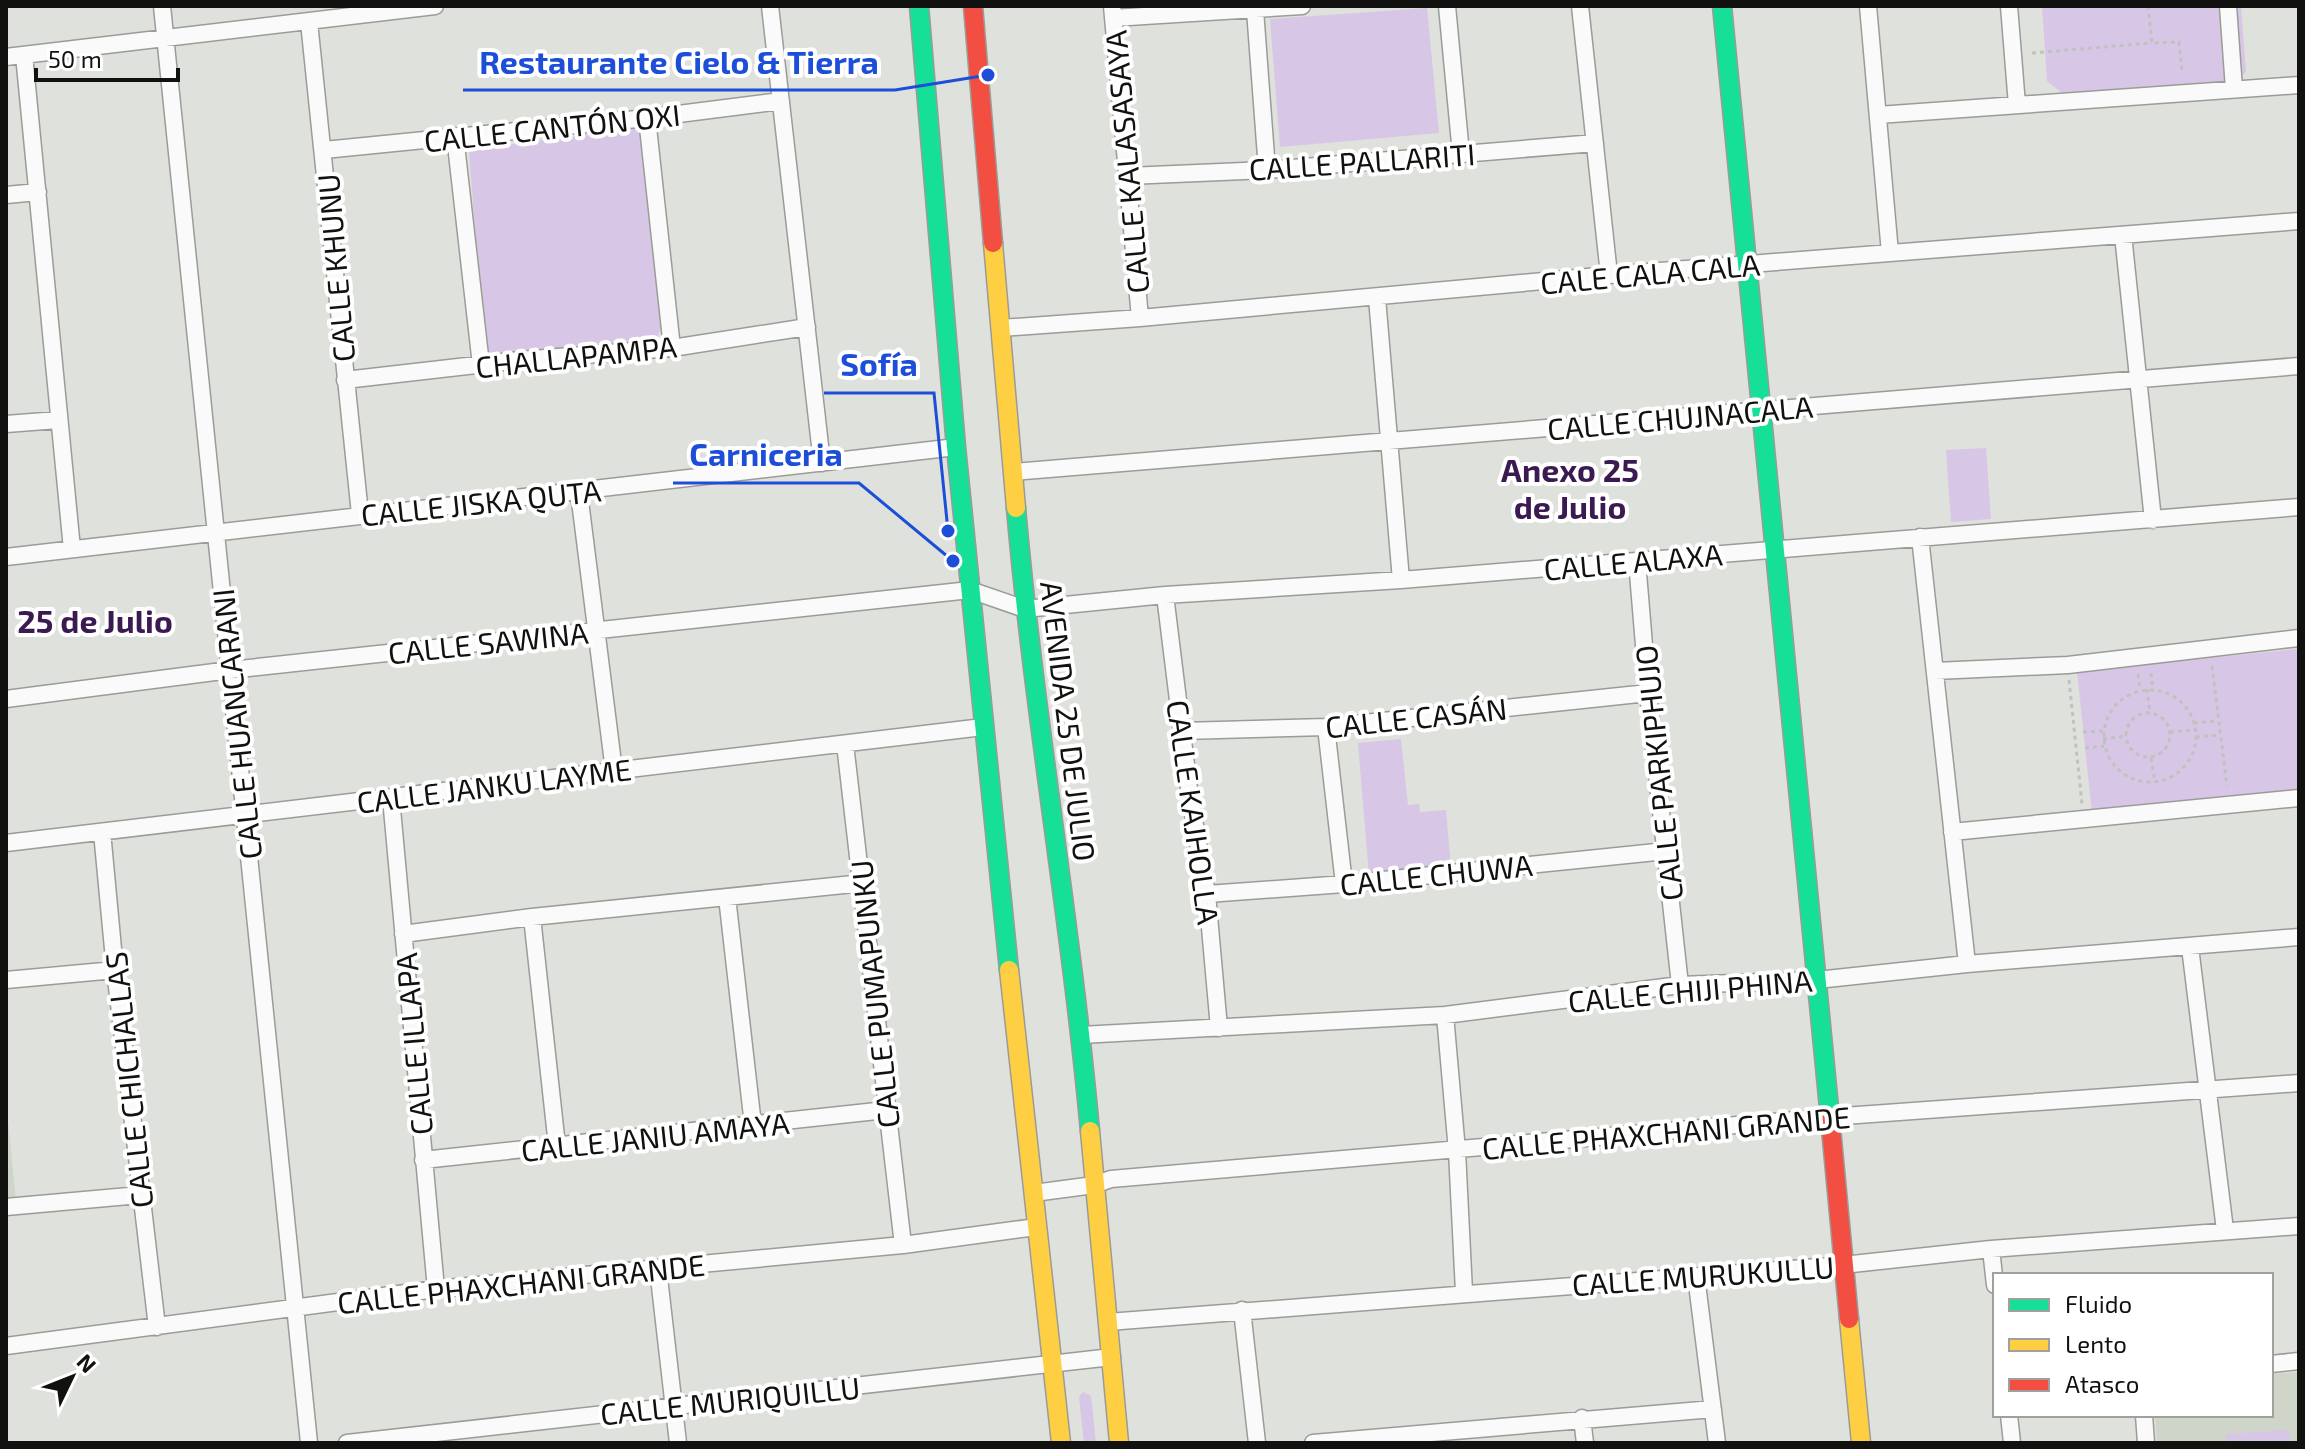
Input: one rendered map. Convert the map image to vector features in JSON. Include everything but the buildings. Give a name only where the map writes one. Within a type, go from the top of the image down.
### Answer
[{"type":"main road","points":[[919,6],[983,727],[1061,1443]]},
{"type":"main road","name":"AVENIDA 25 DE JULIO","points":[[973,6],[1025,609],[1081,1035],[1119,1443]]},
{"type":"main road","points":[[1722,6],[1861,1443]]},
{"type":"street","name":"CALLE HUANCARANI","points":[[162,6],[309,1443]]},
{"type":"street","points":[[6,57],[435,6]]},
{"type":"street","points":[[770,6],[822,463]]},
{"type":"street","points":[[1112,12],[1255,10],[1302,6]]},
{"type":"street","points":[[1447,6],[1461,154]]},
{"type":"street","points":[[1580,6],[1609,275]]},
{"type":"street","points":[[1868,6],[1890,253]]},
{"type":"street","points":[[2009,6],[2017,105]]},
{"type":"street","points":[[2228,6],[2234,89]]},
{"type":"street","points":[[1255,10],[1267,170]]},
{"type":"street","name":"CALLE KALASASAYA","points":[[1112,12],[1140,318]]},
{"type":"street","name":"CALLE KHUNU","points":[[309,22],[360,514]]},
{"type":"street","points":[[24,55],[72,549]]},
{"type":"street","points":[[1878,115],[2299,85]]},
{"type":"street","name":"CALLE CANTÓN OXI","points":[[324,150],[647,118],[781,101]]},
{"type":"street","points":[[647,118],[672,348]]},
{"type":"street","points":[[455,136],[481,365]]},
{"type":"street","name":"CALLE PALLARITI","points":[[1128,176],[1267,170],[1595,143]]},
{"type":"street","points":[[6,195],[38,192]]},
{"type":"street","name":"CALE CALA CALA","points":[[1001,328],[1377,298],[1609,275],[2299,221]]},
{"type":"street","points":[[2123,235],[2153,520]]},
{"type":"street","points":[[1377,298],[1401,580]]},
{"type":"street","name":"CHALLAPAMPA","points":[[345,380],[672,348],[807,327]]},
{"type":"street","name":"CALLE CHUJNACALA","points":[[1013,472],[2299,366]]},
{"type":"street","points":[[6,424],[58,420]]},
{"type":"street","name":"CALLE JISKA QUTA","points":[[6,557],[956,447]]},
{"type":"street","points":[[579,493],[614,771]]},
{"type":"street","name":"CALLE ALAXA","points":[[970,590],[1025,609],[1165,595],[1401,580],[2299,507]]},
{"type":"street","points":[[1920,537],[1967,964]]},
{"type":"street","name":"CALLE PARKIPHUJO","points":[[1637,561],[1680,985]]},
{"type":"street","name":"CALLE SAWINA","points":[[6,699],[230,670],[970,590]]},
{"type":"street","name":"CALLE KAJHOLLA","points":[[1165,595],[1190,797],[1207,894],[1219,1028]]},
{"type":"street","points":[[1935,671],[2068,665],[2299,638]]},
{"type":"street","name":"CALLE CASÁN","points":[[1183,731],[1326,727],[1648,693]]},
{"type":"street","name":"CALLE JANKU LAYME","points":[[6,843],[983,727]]},
{"type":"street","points":[[1326,727],[1344,884]]},
{"type":"street","name":"CALLE PUMAPUNKU","points":[[845,744],[903,1245]]},
{"type":"street","name":"CALLE ILLAPA","points":[[391,798],[436,1289]]},
{"type":"street","points":[[1952,832],[2299,798]]},
{"type":"street","name":"CALLE CHICHALLAS","points":[[102,832],[157,1327]]},
{"type":"street","name":"CALLE CHUWA","points":[[1207,894],[1344,884],[1666,851]]},
{"type":"street","points":[[403,934],[532,917],[863,883]]},
{"type":"street","points":[[727,897],[753,1125]]},
{"type":"street","points":[[532,917],[557,1146]]},
{"type":"street","name":"CALLE CHIJI PHINA","points":[[1081,1035],[1445,1015],[1680,985],[1817,980],[1967,964],[2299,937]]},
{"type":"street","points":[[2190,947],[2225,1230]]},
{"type":"street","points":[[6,980],[115,970]]},
{"type":"street","points":[[1445,1015],[1457,1151],[1464,1292]]},
{"type":"street","name":"CALLE PHAXCHANI GRANDE","points":[[1034,1193],[1094,1185],[1111,1179],[1830,1117],[2299,1083]]},
{"type":"street","name":"CALLE JANIU AMAYA","points":[[423,1160],[886,1110]]},
{"type":"street","points":[[6,1206],[140,1195]]},
{"type":"street","name":"CALLE MURUKULLU","points":[[1108,1322],[2299,1226]]},
{"type":"street","name":"CALLE PHAXCHANI GRANDE","points":[[6,1346],[436,1289],[903,1245],[1036,1227]]},
{"type":"street","points":[[1991,1249],[1994,1273]]},
{"type":"street","points":[[658,1269],[678,1443]]},
{"type":"street","points":[[1696,1276],[1717,1443]]},
{"type":"street","points":[[1242,1310],[1257,1443]]},
{"type":"street","name":"CALLE MURIQUILLU","points":[[347,1443],[1112,1357]]},
{"type":"street","points":[[2273,1364],[2299,1361]]},
{"type":"street","points":[[1313,1443],[1390,1440],[1582,1418],[1713,1409]]},
{"type":"street","points":[[2009,1417],[2012,1443]]},
{"type":"street","points":[[2144,1417],[2146,1443]]},
{"type":"street","points":[[1582,1418],[1585,1443]]},
{"type":"path","points":[[2148,6],[2152,43]]},
{"type":"path","points":[[2023,53],[2179,42],[2182,71]]},
{"type":"path","points":[[2209,647],[2228,805]]},
{"type":"path","points":[[2149,664],[2150,713]]},
{"type":"path","points":[[2068,665],[2083,821]]},
{"type":"path","points":[[2137,665],[2140,690]]},
{"type":"path","points":[[2150,689],[2168,693],[2182,702],[2196,730],[2190,759],[2182,770],[2169,779],[2155,782],[2126,776],[2115,766],[2103,739],[2111,709],[2122,697],[2150,689]]},
{"type":"path","points":[[2150,713],[2163,719],[2170,732],[2164,752],[2151,758],[2131,750],[2126,736],[2135,717],[2150,713]]},
{"type":"path","points":[[2194,723],[2219,721]]},
{"type":"path","points":[[2170,732],[2196,730]]},
{"type":"path","points":[[2083,732],[2104,731]]},
{"type":"path","points":[[2196,737],[2221,735]]},
{"type":"path","points":[[2103,739],[2126,736]]},
{"type":"path","points":[[2085,748],[2104,746]]},
{"type":"path","points":[[2151,758],[2155,782]]},
{"type":"shaded area","points":[[2042,6],[2241,6],[2246,72],[2237,81],[2062,93],[2047,81]]},
{"type":"shaded area","points":[[1427,8],[1439,133],[1280,147],[1270,19]]},
{"type":"shaded area","points":[[640,127],[662,327],[657,337],[497,359],[484,350],[469,150]]},
{"type":"shaded area","points":[[1986,448],[1991,519],[1951,522],[1946,450]]},
{"type":"shaded area","points":[[2297,649],[2299,792],[2092,813],[2077,671]]},
{"type":"shaded area","points":[[1401,739],[1408,805],[1419,804],[1420,812],[1446,810],[1451,868],[1369,875],[1358,743]]},
{"type":"shaded area","points":[[6,1100],[16,1202],[6,1203]]},
{"type":"shaded area","points":[[2299,1372],[2299,1443],[2157,1443],[2155,1417],[2273,1417],[2273,1374]]},
{"type":"shaded area","points":[[1083,1392],[1091,1396],[1096,1443],[1084,1443],[1079,1397]]},
{"type":"shaded area","points":[[2289,1430],[2290,1443],[2227,1443],[2226,1434]]},
{"type":"traffic: fast","points":[[919,6],[956,447],[1009,970]]},
{"type":"traffic: fast","points":[[1722,6],[1830,1118]]},
{"type":"traffic: fast","points":[[1016,508],[1032,664],[1090,1131]]},
{"type":"traffic: slow","points":[[993,243],[1016,508]]},
{"type":"traffic: slow","points":[[1009,970],[1061,1443]]},
{"type":"traffic: slow","points":[[1090,1131],[1119,1443]]},
{"type":"traffic: slow","points":[[1849,1319],[1861,1443]]},
{"type":"traffic: jam","points":[[973,6],[993,243]]},
{"type":"traffic: jam","points":[[1830,1118],[1849,1319]]},
{"type":"place","name":"Restaurante Cielo & Tierra","points":[[988,75]]},
{"type":"place","name":"Sofía","points":[[948,531]]},
{"type":"place","name":"Carniceria","points":[[953,561]]},
{"type":"district","name":"Anexo 25 de Julio","points":[[1570,488]]},
{"type":"district","name":"25 de Julio","points":[[95,620]]}]
